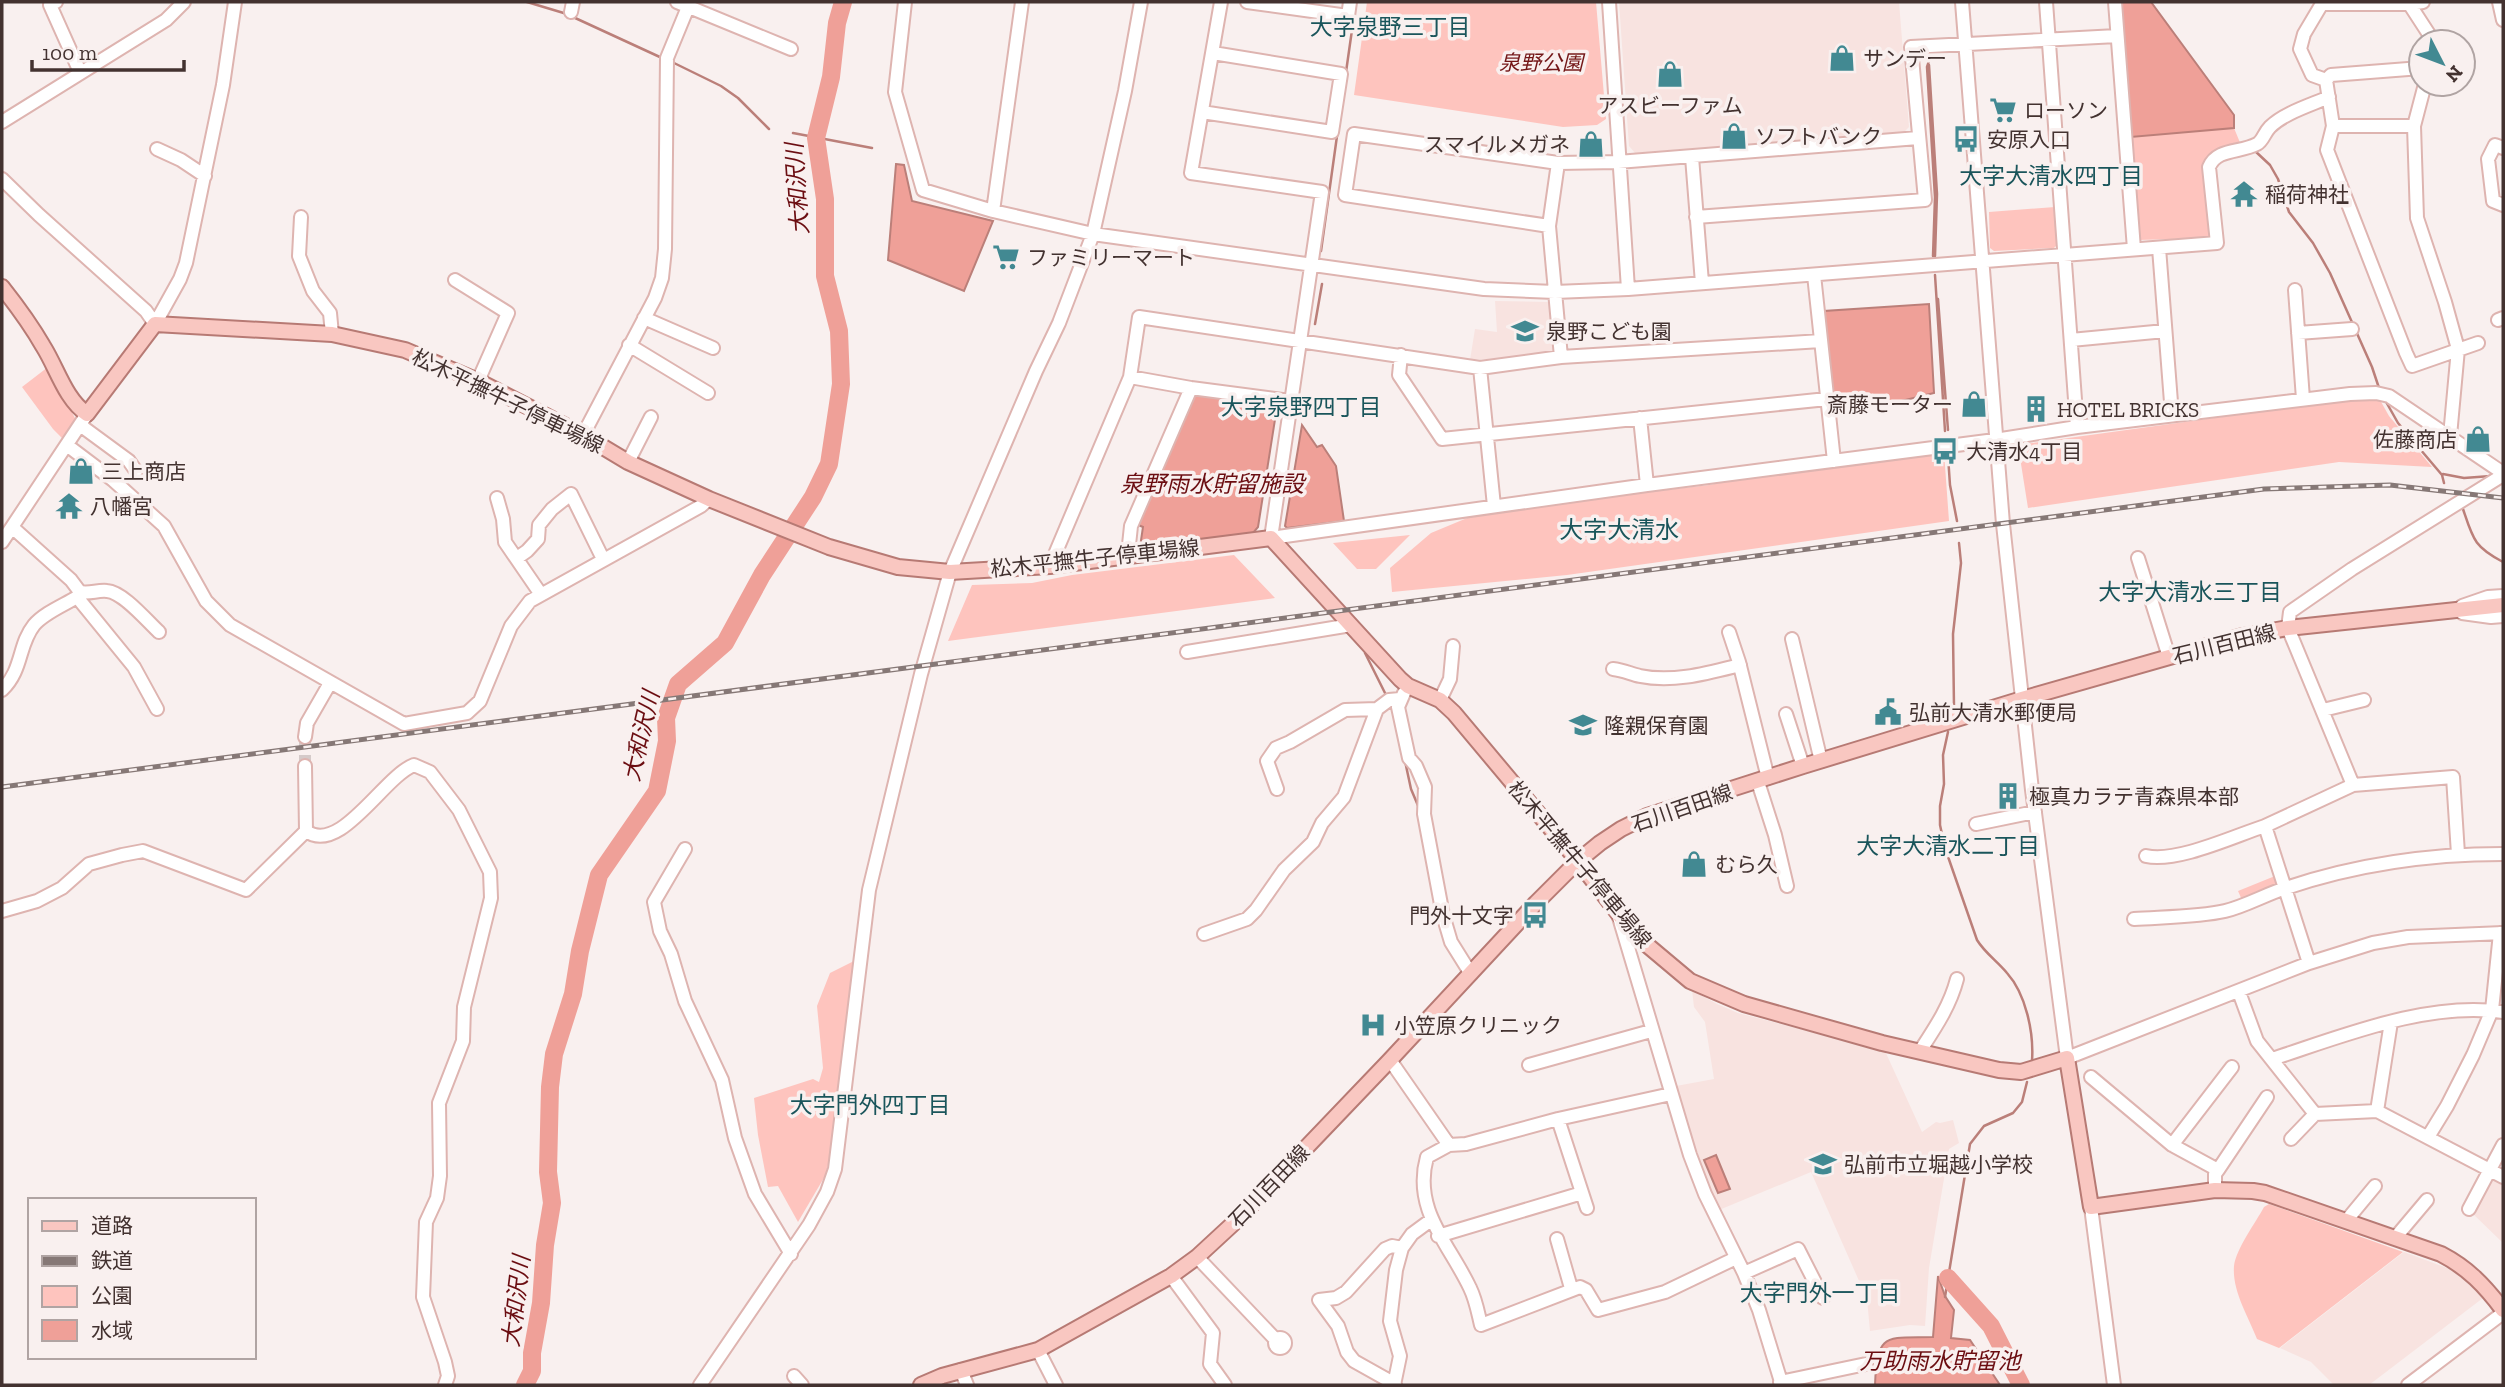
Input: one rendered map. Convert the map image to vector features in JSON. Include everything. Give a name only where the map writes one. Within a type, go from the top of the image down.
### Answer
[{"type":"main road","points":[[2,287],[45,348],[84,419],[155,324]]},
{"type":"main road","name":"松木平撫牛子停車場線","points":[[155,324],[332,334],[405,350],[478,381],[583,435],[628,462],[709,499],[829,547],[898,567],[950,572],[1049,566],[1271,538],[1408,686],[1440,700],[1454,713],[1578,861],[1634,934],[1690,982],[1744,1004],[1998,1070],[2021,1072],[2067,1058]]},
{"type":"main road","name":"石川百田線","points":[[920,1385],[961,1370],[1038,1350],[1171,1276],[1197,1257],[1236,1221],[1391,1060],[1578,861],[1600,843],[1647,816],[2022,699],[2242,636],[2288,628],[2503,605]]},
{"type":"main road","points":[[2067,1058],[2091,1207],[2215,1190],[2265,1192],[2457,1262],[2473,1273],[2503,1311]]},
{"type":"street","points":[[56,2],[50,5],[80,72]]},
{"type":"street","points":[[2,122],[166,20],[184,2]]},
{"type":"street","points":[[2,179],[146,311],[155,324],[186,263],[223,85],[235,2]]},
{"type":"street","points":[[905,2],[895,92],[923,190],[993,211],[1093,234],[1484,289],[1555,292],[1628,289],[2217,243],[2209,167],[2211,161],[2224,153],[2260,143],[2270,127],[2329,97]]},
{"type":"street","points":[[993,211],[1022,2]]},
{"type":"street","points":[[706,1383],[791,1254],[827,1192],[835,1169],[858,972],[876,854],[921,674],[950,572],[1059,323],[1093,234],[1125,91],[1141,2]]},
{"type":"street","points":[[1221,2],[1191,173],[1322,192],[1271,538],[1995,440],[2077,426],[2303,399],[2383,394],[2451,436],[2503,474],[2290,612],[2288,628],[2353,785]]},
{"type":"street","points":[[1247,2],[1348,16],[1350,2]]},
{"type":"street","points":[[1609,2],[1628,289]]},
{"type":"street","points":[[1962,2],[1995,440],[2035,812],[2067,1058],[2309,963],[2373,943],[2408,937],[2501,933],[2498,1011],[2428,1137]]},
{"type":"street","points":[[2046,2],[2077,426]]},
{"type":"street","points":[[2115,2],[2134,249]]},
{"type":"street","points":[[2499,2],[2503,20]]},
{"type":"street","points":[[2326,80],[2312,75],[2300,49],[2304,34],[2323,3],[2413,3],[2426,28]]},
{"type":"street","points":[[583,435],[655,298],[662,278],[665,249],[667,61],[682,4],[790,49]]},
{"type":"street","points":[[1696,217],[1925,200],[1911,47],[2117,36]]},
{"type":"street","points":[[1202,113],[1332,132],[1340,74],[1213,53]]},
{"type":"street","points":[[2326,80],[2331,75],[2407,69]]},
{"type":"street","points":[[2326,80],[2333,126],[2327,150],[2412,366],[2477,343]]},
{"type":"street","points":[[2421,98],[2414,126],[2417,218],[2458,349],[2451,436]]},
{"type":"street","points":[[2333,126],[2414,126]]},
{"type":"street","points":[[1549,226],[1345,195],[1354,134],[1558,163],[1692,157],[1918,138]]},
{"type":"street","points":[[2503,148],[2495,145],[2488,159],[2493,201],[2503,205]]},
{"type":"street","points":[[157,149],[181,160],[205,176]]},
{"type":"street","points":[[1692,157],[1702,283]]},
{"type":"street","points":[[1558,163],[1549,226],[1561,357]]},
{"type":"street","points":[[300,218],[299,256],[313,291],[330,313],[332,334]]},
{"type":"street","points":[[2159,248],[2172,415]]},
{"type":"street","points":[[1814,275],[1834,461]]},
{"type":"street","points":[[455,280],[472,284],[508,313],[478,381]]},
{"type":"street","points":[[2295,290],[2303,399]]},
{"type":"street","points":[[1049,566],[1130,377],[1139,317],[1480,368],[1561,357],[1821,341]]},
{"type":"street","points":[[643,318],[713,348]]},
{"type":"street","points":[[2298,333],[2352,329]]},
{"type":"street","points":[[2071,340],[2165,331]]},
{"type":"street","points":[[629,345],[708,393]]},
{"type":"street","points":[[1401,355],[1399,375],[1442,439],[1827,399]]},
{"type":"street","points":[[1480,368],[1494,506]]},
{"type":"street","points":[[1130,377],[1290,401]]},
{"type":"street","points":[[1128,554],[1131,526],[1191,388]]},
{"type":"street","points":[[628,462],[651,417]]},
{"type":"street","points":[[1640,418],[1647,485]]},
{"type":"street","points":[[2,542],[84,419],[129,461],[136,471]]},
{"type":"street","points":[[68,446],[113,480],[164,526],[206,601],[230,625],[404,724],[467,713],[480,701],[515,619],[530,601],[540,593],[701,506],[709,499]]},
{"type":"street","points":[[517,558],[538,538],[539,524],[571,494],[603,559]]},
{"type":"street","points":[[497,498],[503,519],[505,542],[540,593]]},
{"type":"street","points":[[12,527],[71,580],[78,594],[134,667],[157,709]]},
{"type":"street","points":[[2138,558],[2169,657]]},
{"type":"street","points":[[2,690],[17,671],[32,628],[78,594],[108,591],[119,594],[159,632]]},
{"type":"street","points":[[2445,611],[2488,597],[2503,596]]},
{"type":"street","points":[[2445,611],[2503,616]]},
{"type":"street","points":[[1187,652],[1351,625]]},
{"type":"street","points":[[1729,632],[1740,664],[1787,887]]},
{"type":"street","points":[[1792,639],[1801,656],[1821,761]]},
{"type":"street","points":[[1440,700],[1450,679],[1453,646]]},
{"type":"street","points":[[1613,669],[1654,678],[1699,676],[1740,664]]},
{"type":"street","points":[[305,737],[307,723],[330,682]]},
{"type":"street","points":[[1408,686],[1398,707],[1409,758],[1416,766],[1425,788],[1424,814],[1443,915],[1451,942],[1471,974]]},
{"type":"street","points":[[1277,789],[1267,761],[1276,748],[1345,710],[1377,709],[1390,700],[1400,699]]},
{"type":"street","points":[[2323,710],[2364,700]]},
{"type":"street","points":[[1204,934],[1247,919],[1284,870],[1313,842],[1322,823],[1344,797],[1377,709]]},
{"type":"street","points":[[1786,714],[1803,766]]},
{"type":"street","points":[[306,831],[313,836],[323,837],[351,823],[402,769],[414,765],[430,772],[459,810],[490,872],[491,898],[464,1007],[463,1041],[439,1103],[440,1175],[437,1198],[426,1222],[423,1297],[445,1362],[448,1376],[445,1385]]},
{"type":"street","points":[[2,911],[46,897],[62,888],[89,864],[143,852],[246,890],[306,831],[305,766]]},
{"type":"street","points":[[2146,856],[2159,859],[2181,855],[2265,826],[2353,785],[2453,777],[2458,854]]},
{"type":"street","points":[[1976,824],[2035,812]]},
{"type":"street","points":[[2265,826],[2309,963]]},
{"type":"street","points":[[685,849],[654,902],[660,931],[671,954],[685,1000],[722,1080],[735,1138],[755,1194],[791,1254]]},
{"type":"street","points":[[2134,919],[2225,911],[2285,888],[2384,862],[2458,854],[2503,854]]},
{"type":"street","points":[[1618,914],[1690,1154],[1705,1194],[1759,1310],[1781,1383],[1866,1364]]},
{"type":"street","points":[[1920,1051],[1942,1016],[1957,979]]},
{"type":"street","points":[[2239,992],[2257,1041],[2315,1114]]},
{"type":"street","points":[[2272,1059],[2391,1022],[2455,1010],[2498,1011]]},
{"type":"street","points":[[2377,1111],[2391,1022]]},
{"type":"street","points":[[1529,1065],[1651,1031]]},
{"type":"street","points":[[1391,1060],[1449,1145]]},
{"type":"street","points":[[2172,1145],[2232,1067]]},
{"type":"street","points":[[2091,1077],[2172,1145],[2218,1170]]},
{"type":"street","points":[[1671,1094],[1558,1119],[1466,1144],[1449,1145],[1427,1157],[1423,1173],[1431,1220],[1470,1288],[1481,1325],[1571,1288],[1580,1287],[1586,1290],[1598,1310],[1665,1292],[1736,1258]]},
{"type":"street","points":[[2215,1190],[2215,1174],[2267,1097]]},
{"type":"street","points":[[2291,1139],[2315,1114],[2377,1111],[2503,1177]]},
{"type":"street","points":[[1558,1119],[1587,1208]]},
{"type":"street","points":[[2469,1209],[2503,1145]]},
{"type":"street","points":[[2346,1221],[2375,1186]]},
{"type":"street","points":[[1438,1236],[1582,1193]]},
{"type":"street","points":[[2395,1238],[2427,1200]]},
{"type":"street","points":[[2091,1207],[2114,1385]]},
{"type":"street","points":[[1402,1248],[1392,1246],[1385,1249],[1346,1292],[1336,1298],[1320,1300],[1338,1326],[1347,1352],[1354,1361],[1395,1384],[1400,1356],[1390,1321],[1396,1269],[1402,1248],[1412,1234],[1431,1220]]},
{"type":"street","points":[[1557,1239],[1571,1288]]},
{"type":"street","points":[[1744,1273],[1798,1249],[1823,1298]]},
{"type":"street","points":[[1197,1257],[1294,1357]]},
{"type":"street","points":[[1171,1276],[1213,1333],[1210,1364],[1225,1385]]},
{"type":"street","points":[[2408,1385],[2503,1311]]},
{"type":"street","points":[[1038,1350],[1056,1385]]},
{"type":"street","points":[[961,1370],[967,1385]]},
{"type":"shaded area","points":[[1619,2],[1899,2],[1909,127],[1904,132],[1635,153],[1629,146]]},
{"type":"shaded area","name":"泉野こども園","points":[[1495,301],[1548,302],[1552,305],[1553,355],[1470,360],[1475,329],[1497,332]]},
{"type":"shaded area","name":"弘前市立堀越小学校","points":[[1692,990],[1738,1013],[1885,1051],[1922,1132],[1936,1122],[1953,1120],[1959,1143],[1949,1149],[1929,1268],[1925,1326],[1910,1325],[1870,1331],[1867,1299],[1811,1172],[1719,1210],[1697,1156],[1676,1086],[1714,1079],[1705,1022],[1694,1007]]},
{"type":"shaded area","points":[[2495,1178],[2503,1183],[2503,1243],[2471,1212],[2488,1181]]},
{"type":"shaded area","points":[[2404,1252],[2455,1271],[2467,1279],[2483,1298],[2369,1385],[2334,1385],[2311,1362],[2280,1348]]},
{"type":"green space","name":"泉野公園","points":[[1367,2],[1596,2],[1606,119],[1597,125],[1563,127],[1354,95]]},
{"type":"green space","points":[[2234,128],[2241,145],[2213,154],[2212,233],[2207,238],[2138,240],[2131,137]]},
{"type":"green space","points":[[2055,207],[2058,244],[2054,248],[1994,251],[1990,248],[1989,212]]},
{"type":"green space","points":[[48,367],[76,420],[64,440],[22,387]]},
{"type":"green space","points":[[2344,400],[2380,400],[2389,416],[2432,467],[2339,462],[2028,508],[2018,445]]},
{"type":"green space","points":[[1944,452],[1949,521],[1567,575],[1392,592],[1390,568],[1431,533],[1484,511],[1709,485],[1750,477]]},
{"type":"green space","points":[[1410,535],[1376,569],[1357,569],[1333,543]]},
{"type":"green space","points":[[1234,555],[1275,598],[948,641],[972,585],[1032,583],[1072,575]]},
{"type":"green space","points":[[2275,876],[2277,882],[2274,888],[2242,900],[2238,891]]},
{"type":"green space","points":[[854,961],[837,1132],[825,1176],[798,1222],[778,1186],[768,1187],[754,1098],[813,1079],[819,1082],[823,1068],[817,1006],[830,973]]},
{"type":"green space","points":[[2269,1204],[2403,1252],[2279,1348],[2257,1339],[2238,1294],[2234,1275],[2234,1266],[2242,1244],[2264,1207]]},
{"type":"water","points":[[2120,2],[2151,2],[2234,115],[2234,128],[2131,137]]},
{"type":"water","points":[[896,164],[904,165],[912,201],[993,221],[964,291],[888,260]]},
{"type":"water","points":[[1929,304],[1934,393],[1881,406],[1834,409],[1824,311]]},
{"type":"water","name":"泉野雨水貯留施設","points":[[1197,393],[1277,407],[1258,527],[1253,533],[1140,547],[1143,527],[1138,525],[1192,395]]},
{"type":"water","points":[[1302,425],[1317,447],[1322,445],[1336,466],[1344,521],[1287,528],[1285,526]]},
{"type":"water","points":[[1716,1155],[1730,1189],[1718,1193],[1704,1160]]},
{"type":"water","name":"万助雨水貯留池","points":[[1938,1276],[1945,1296],[1954,1310],[1951,1338],[1970,1340],[2000,1385],[1875,1385],[1878,1355],[1887,1341],[1904,1337],[1933,1337]]},
{"type":"waterway","points":[[527,2],[567,14]]},
{"type":"waterway","name":"大和沢川","points":[[525,1385],[532,1371],[532,1353],[541,1303],[545,1245],[552,1203],[548,1172],[550,1087],[554,1054],[573,994],[580,951],[599,875],[657,791],[667,741],[666,718],[678,684],[725,643],[762,575],[813,497],[829,464],[841,384],[839,331],[825,276],[825,199],[816,138],[831,77],[837,23],[843,2]]},
{"type":"waterway","points":[[573,17],[662,58]]},
{"type":"waterway","points":[[1346,72],[1353,23]]},
{"type":"waterway","points":[[1930,58],[1927,67],[1935,197],[1933,256]]},
{"type":"waterway","points":[[672,62],[721,86],[738,98],[769,129]]},
{"type":"waterway","points":[[1929,65],[1937,194],[1935,256]]},
{"type":"waterway","points":[[793,133],[872,148]]},
{"type":"waterway","points":[[1321,251],[1337,136]]},
{"type":"waterway","points":[[2255,151],[2270,165],[2278,179],[2289,212],[2313,243],[2330,273],[2379,388]]},
{"type":"waterway","points":[[1935,275],[1945,431]]},
{"type":"waterway","points":[[1315,324],[1322,284]]},
{"type":"waterway","points":[[1938,299],[1948,430]]},
{"type":"waterway","points":[[2385,400],[2398,423],[2442,475],[2444,483]]},
{"type":"waterway","points":[[1948,456],[1957,521]]},
{"type":"waterway","points":[[2443,474],[2464,478],[2491,476]]},
{"type":"waterway","points":[[2463,509],[2469,528],[2480,547],[2503,562]]},
{"type":"waterway","points":[[1954,707],[1953,634],[1961,563],[1959,543]]},
{"type":"waterway","points":[[1365,653],[1387,697]]},
{"type":"waterway","points":[[1948,732],[1943,755],[1944,784],[1940,806],[1940,825],[1945,848],[1977,940],[2014,982],[2024,1003],[2032,1038],[2032,1061]]},
{"type":"waterway","points":[[1405,761],[1411,789],[1419,808]]},
{"type":"waterway","points":[[1426,856],[1430,877]]},
{"type":"waterway","points":[[1945,1297],[1970,1144],[1984,1126],[2013,1113],[2022,1102],[2027,1082]]},
{"type":"waterway","points":[[1948,1278],[1991,1326],[2021,1385]]},
{"type":"tunnel","points":[[305,737],[305,766]]},
{"type":"railway","points":[[2,787],[2264,489],[2390,485],[2503,498]]},
{"type":"place","name":"サンデー","points":[[1842,58]]},
{"type":"place","name":"アスビーファム","points":[[1670,74]]},
{"type":"place","name":"ローソン","points":[[2003,110]]},
{"type":"place","name":"ソフトバンク","points":[[1734,136]]},
{"type":"place","name":"安原入口","points":[[1966,139]]},
{"type":"place","name":"スマイルメガネ","points":[[1591,144]]},
{"type":"place","name":"稲荷神社","points":[[2244,194]]},
{"type":"place","name":"ファミリーマート","points":[[1006,257]]},
{"type":"place","name":"泉野こども園","points":[[1525,331]]},
{"type":"place","name":"斎藤モーター","points":[[1974,404]]},
{"type":"place","name":"HOTEL BRICKS","points":[[2036,409]]},
{"type":"place","name":"佐藤商店","points":[[2478,439]]},
{"type":"place","name":"大清水4丁目","points":[[1945,451]]},
{"type":"place","name":"三上商店","points":[[81,471]]},
{"type":"place","name":"八幡宮","points":[[69,506]]},
{"type":"place","name":"弘前大清水郵便局","points":[[1888,712]]},
{"type":"place","name":"隆親保育園","points":[[1583,725]]},
{"type":"place","name":"極真カラテ青森県本部","points":[[2008,796]]},
{"type":"place","name":"むら久","points":[[1694,864]]},
{"type":"place","name":"門外十文字","points":[[1535,915]]},
{"type":"place","name":"小笠原クリニック","points":[[1373,1025]]},
{"type":"place","name":"弘前市立堀越小学校","points":[[1823,1164]]},
{"type":"district","name":"大字泉野三丁目","points":[[1390,27]]},
{"type":"district","name":"大字大清水四丁目","points":[[2051,176]]},
{"type":"district","name":"大字泉野四丁目","points":[[1301,407]]},
{"type":"district","name":"大字大清水","points":[[1619,529]]},
{"type":"district","name":"大字大清水三丁目","points":[[2190,592]]},
{"type":"district","name":"大字大清水二丁目","points":[[1948,846]]},
{"type":"district","name":"大字門外四丁目","points":[[870,1105]]},
{"type":"district","name":"大字門外一丁目","points":[[1820,1293]]}]
